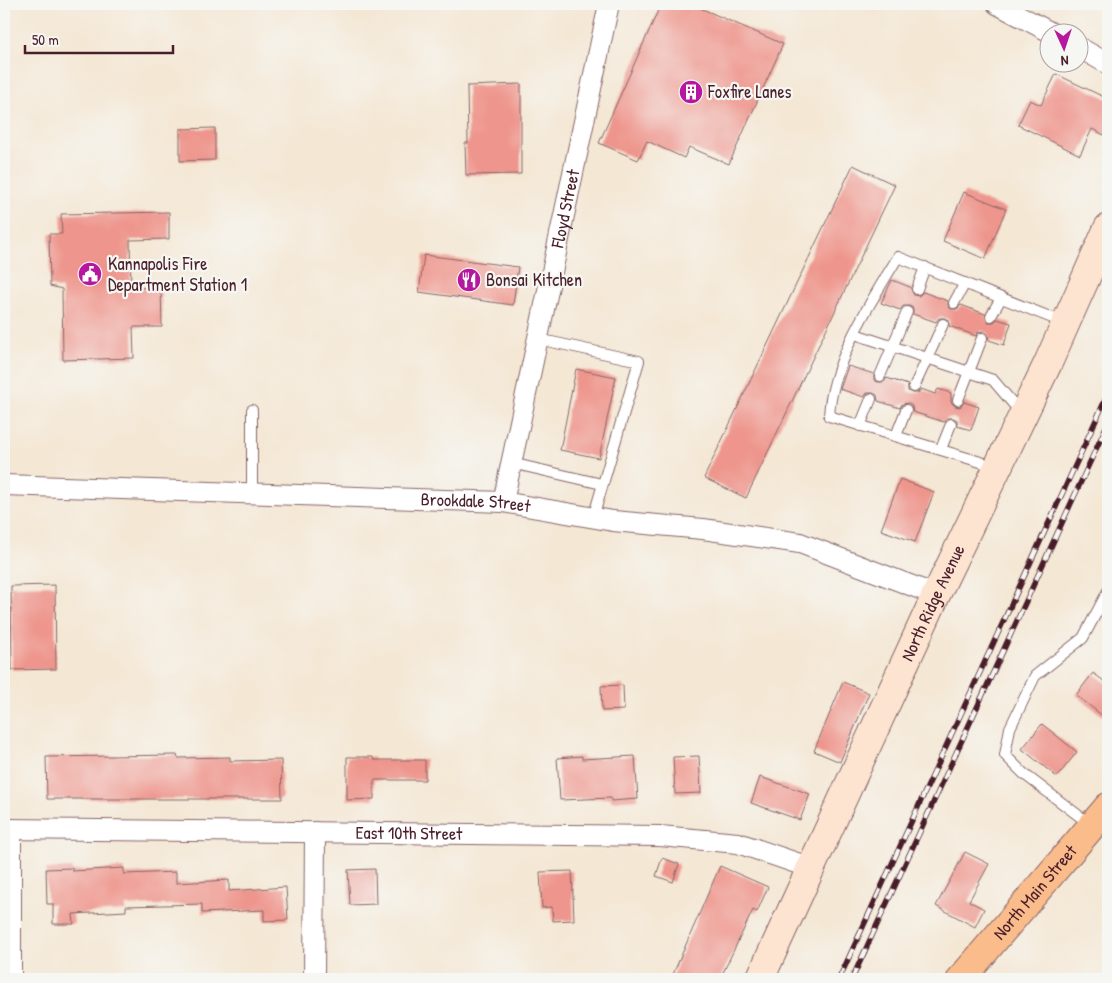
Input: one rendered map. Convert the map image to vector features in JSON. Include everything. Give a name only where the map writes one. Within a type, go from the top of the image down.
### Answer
[{"type":"main road","name":"North Main Street","points":[[961,979],[1100,816]]},
{"type":"street","name":"Floyd Street","points":[[503,502],[609,4]]},
{"type":"street","points":[[997,4],[1040,27]]},
{"type":"street","points":[[1090,54],[1108,64]]},
{"type":"street","name":"North Ridge Avenue","points":[[760,979],[936,595],[1066,323],[1108,228]]},
{"type":"street","name":"Brookdale Street","points":[[4,485],[503,502],[593,518],[703,529],[800,543],[936,595]]},
{"type":"street","points":[[7,829],[11,979]]},
{"type":"street","name":"East 10th Street","points":[[7,829],[660,836],[738,843],[811,868]]},
{"type":"street","points":[[314,979],[315,832]]},
{"type":"lane","points":[[997,467],[829,416],[830,400],[839,370],[855,334],[867,309],[898,257],[1066,323]]},
{"type":"lane","points":[[917,289],[926,267]]},
{"type":"lane","points":[[954,303],[965,283]]},
{"type":"lane","points":[[991,316],[1001,298]]},
{"type":"lane","points":[[880,376],[907,312]]},
{"type":"lane","points":[[914,386],[943,324]]},
{"type":"lane","points":[[855,334],[993,380],[1023,414]]},
{"type":"lane","points":[[958,400],[982,338]]},
{"type":"lane","points":[[538,339],[639,361],[593,518]]},
{"type":"lane","points":[[860,426],[872,399]]},
{"type":"lane","points":[[252,410],[252,494]]},
{"type":"lane","points":[[896,436],[906,410]]},
{"type":"lane","points":[[941,449],[951,424]]},
{"type":"lane","points":[[511,463],[602,484]]},
{"type":"lane","points":[[1100,816],[1024,774],[1005,755],[1010,728],[1035,676],[1082,638],[1108,590]]},
{"type":"building","name":"Foxfire Lanes","points":[[661,4],[691,4],[783,44],[729,164],[689,147],[684,158],[647,141],[638,160],[599,143]]},
{"type":"building","points":[[1056,74],[1108,99],[1108,125],[1104,135],[1092,129],[1080,155],[1018,125],[1030,100],[1041,105]]},
{"type":"building","points":[[521,84],[521,174],[466,175],[465,143],[468,143],[467,86]]},
{"type":"building","points":[[215,128],[215,160],[180,161],[180,129]]},
{"type":"building","points":[[853,165],[895,185],[746,498],[704,478]]},
{"type":"building","points":[[964,192],[1006,209],[985,259],[943,241]]},
{"type":"building","name":"Kannapolis Fire Department Station 1","points":[[169,212],[169,239],[130,240],[131,288],[161,287],[162,327],[133,327],[134,358],[63,360],[62,289],[50,286],[49,234],[62,234],[61,214]]},
{"type":"building","name":"Bonsai Kitchen","points":[[424,255],[518,267],[513,305],[419,292]]},
{"type":"building","points":[[892,280],[910,287],[914,295],[919,296],[923,292],[948,301],[948,306],[951,309],[957,309],[961,305],[985,314],[988,322],[994,322],[997,319],[1011,323],[1004,345],[989,340],[988,334],[984,331],[978,332],[976,336],[949,326],[949,320],[945,318],[939,318],[936,322],[913,314],[913,308],[909,306],[903,306],[900,310],[881,303]]},
{"type":"building","points":[[848,366],[874,374],[874,380],[878,382],[884,382],[887,378],[908,385],[908,391],[912,393],[918,393],[921,389],[935,394],[938,389],[951,393],[951,402],[955,406],[960,407],[964,402],[979,407],[971,430],[957,426],[957,420],[953,418],[947,418],[944,422],[913,412],[912,406],[908,403],[902,404],[900,408],[878,401],[877,395],[873,393],[867,393],[864,397],[840,389]]},
{"type":"building","points":[[576,369],[616,377],[599,458],[560,450]]},
{"type":"building","points":[[900,479],[934,492],[915,542],[881,530]]},
{"type":"building","points":[[55,585],[56,669],[12,670],[11,586]]},
{"type":"building","points":[[1093,673],[1108,684],[1108,720],[1076,695]]},
{"type":"building","points":[[843,682],[869,693],[840,762],[814,751]]},
{"type":"building","points":[[623,685],[624,710],[602,711],[601,686]]},
{"type":"building","points":[[1042,724],[1077,752],[1057,777],[1022,749]]},
{"type":"building","points":[[177,755],[178,758],[230,757],[230,761],[281,760],[282,799],[47,799],[46,757]]},
{"type":"building","points":[[582,756],[582,759],[635,756],[638,799],[611,801],[611,798],[560,800],[557,758]]},
{"type":"building","points":[[699,756],[701,793],[675,794],[673,757]]},
{"type":"building","points":[[347,757],[373,757],[374,760],[425,760],[425,780],[374,780],[374,799],[347,800]]},
{"type":"building","points":[[760,777],[810,794],[800,820],[751,803]]},
{"type":"building","points":[[965,852],[989,864],[969,901],[984,909],[975,927],[936,906]]},
{"type":"building","points":[[662,858],[679,864],[673,882],[656,876]]},
{"type":"building","points":[[720,866],[768,887],[757,912],[753,910],[720,979],[671,979]]},
{"type":"building","points":[[72,868],[72,871],[124,868],[124,874],[176,872],[176,883],[229,880],[229,891],[286,887],[288,920],[264,921],[264,910],[202,913],[202,904],[126,906],[126,911],[73,914],[74,924],[53,924],[53,904],[47,904],[46,869]]},
{"type":"building","points":[[375,869],[376,904],[350,905],[348,870]]},
{"type":"building","points":[[572,871],[574,920],[553,921],[552,907],[542,908],[540,872]]},
{"type":"railway","points":[[839,979],[1108,394]]},
{"type":"railway","points":[[852,979],[1108,423]]},
{"type":"place","name":"Foxfire Lanes","points":[[691,92]]},
{"type":"place","name":"Kannapolis Fire Department Station 1","points":[[90,274]]},
{"type":"place","name":"Bonsai Kitchen","points":[[469,280]]}]
